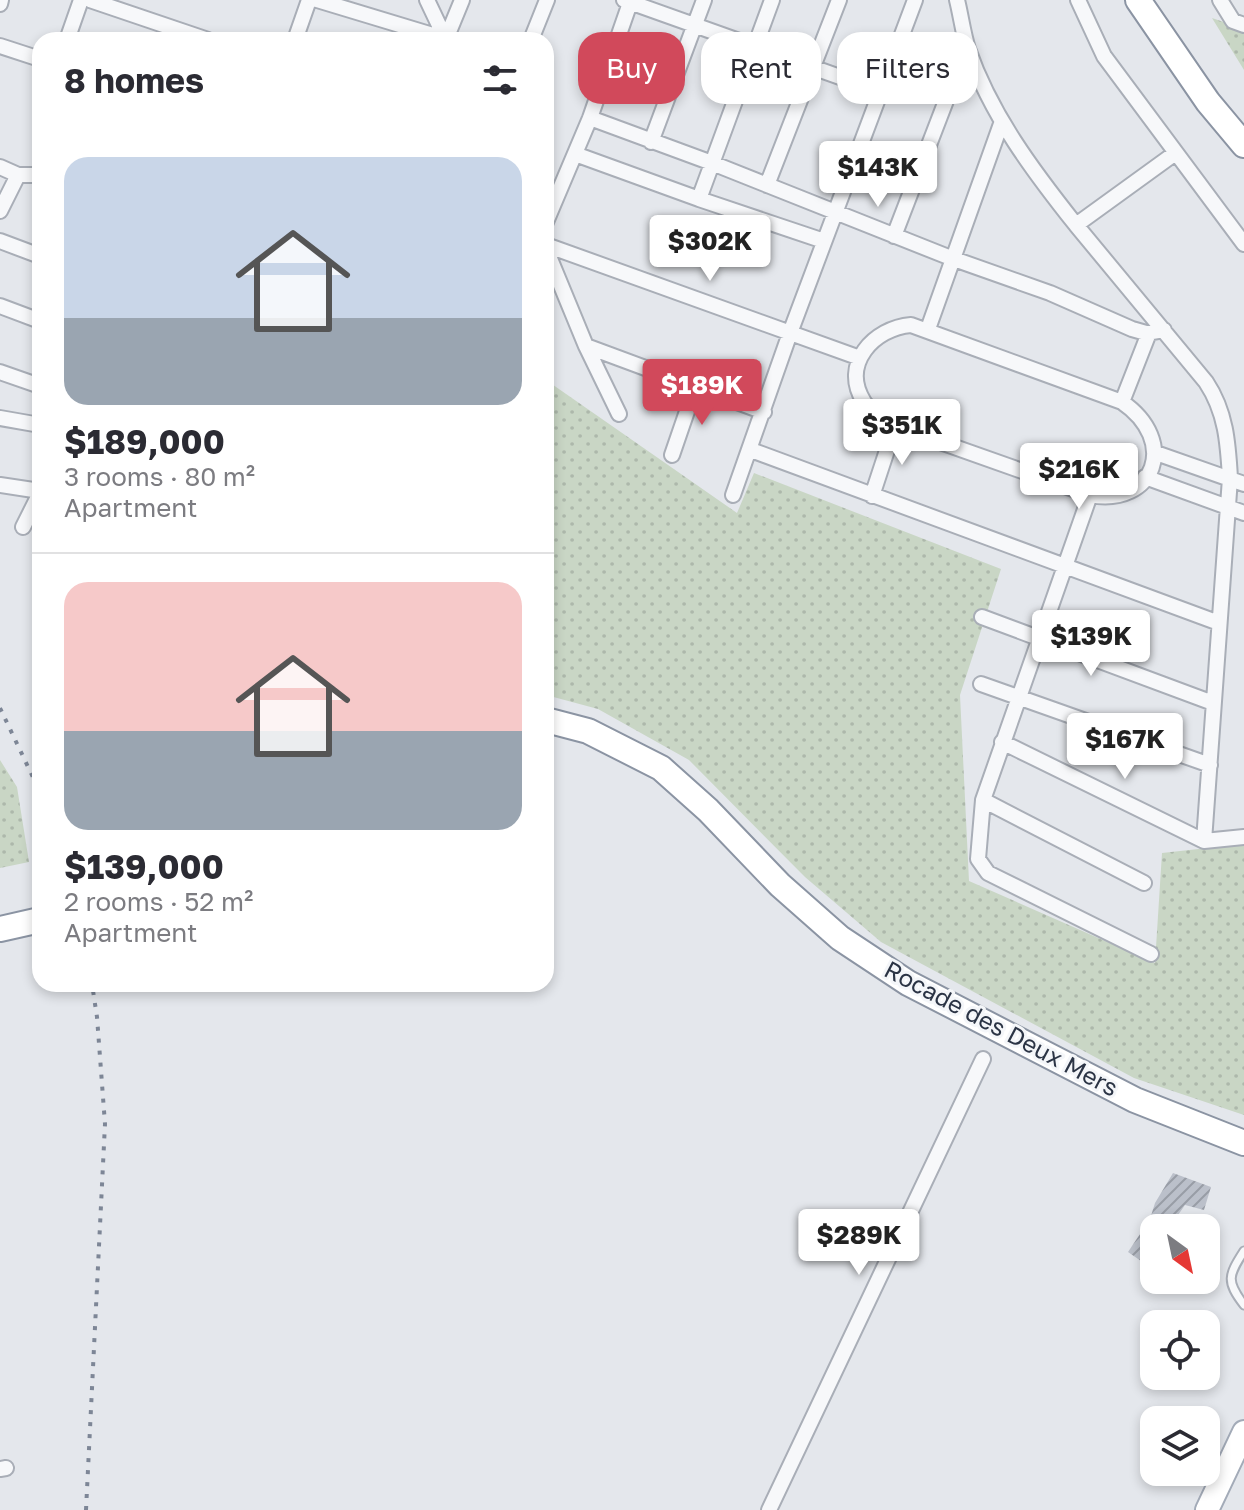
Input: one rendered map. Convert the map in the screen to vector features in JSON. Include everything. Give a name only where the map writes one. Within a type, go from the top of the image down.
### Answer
[{"type":"highway","points":[[1138,0],[1208,102],[1244,145]]},
{"type":"highway","name":"Rocade des Deux Mers","points":[[554,722],[588,731],[661,768],[708,810],[780,885],[840,938],[908,983],[1122,1094],[1244,1143]]},
{"type":"highway","points":[[0,929],[32,922]]},
{"type":"main road","points":[[1207,1510],[1244,1432]]},
{"type":"street","points":[[70,32],[81,0]]},
{"type":"street","points":[[90,0],[184,32]]},
{"type":"street","points":[[298,32],[309,0]]},
{"type":"street","points":[[317,0],[333,2],[425,32]]},
{"type":"street","points":[[427,0],[443,32]]},
{"type":"street","points":[[449,32],[462,0]]},
{"type":"street","points":[[534,32],[547,0]]},
{"type":"street","points":[[651,142],[704,0]]},
{"type":"street","points":[[760,32],[772,0]]},
{"type":"street","points":[[821,49],[839,0]]},
{"type":"street","points":[[904,32],[915,0]]},
{"type":"street","points":[[957,0],[964,32]]},
{"type":"street","points":[[1078,0],[1104,56],[1244,244]]},
{"type":"street","points":[[1220,0],[1233,21],[1244,25]]},
{"type":"street","points":[[554,203],[590,118],[628,1],[711,32]]},
{"type":"street","points":[[0,46],[32,56]]},
{"type":"street","points":[[978,70],[1002,121],[1037,175],[1156,331],[1217,399],[1237,481],[1227,507],[1204,841]]},
{"type":"street","points":[[699,199],[733,104]]},
{"type":"street","points":[[767,185],[800,104]]},
{"type":"street","points":[[733,495],[790,333],[877,104]]},
{"type":"street","points":[[894,236],[945,104]]},
{"type":"street","points":[[590,118],[951,258],[1050,293],[1132,329],[1156,331]]},
{"type":"street","points":[[928,329],[1002,121]]},
{"type":"street","points":[[575,154],[824,241]]},
{"type":"street","points":[[1076,225],[1174,154]]},
{"type":"street","points":[[0,167],[18,175],[32,175]]},
{"type":"street","points":[[0,211],[18,175]]},
{"type":"street","points":[[0,241],[32,253]]},
{"type":"street","points":[[554,250],[860,358]]},
{"type":"street","points":[[554,267],[586,346],[619,414]]},
{"type":"street","points":[[0,306],[32,318]]},
{"type":"street","points":[[911,325],[928,329],[1122,402],[1144,420],[1151,432],[1156,453],[1145,477],[1134,489],[1118,496],[1105,498],[1090,495],[895,426],[870,409],[863,399],[856,370],[865,347],[894,326],[911,325]]},
{"type":"street","points":[[1122,402],[1156,331]]},
{"type":"street","points":[[586,346],[764,412]]},
{"type":"street","points":[[0,372],[32,383]]},
{"type":"street","points":[[672,455],[696,385]]},
{"type":"street","points":[[0,418],[32,424]]},
{"type":"street","points":[[872,496],[895,426]]},
{"type":"street","points":[[751,450],[1219,623]]},
{"type":"street","points":[[1156,453],[1237,481]]},
{"type":"street","points":[[1145,477],[1244,513]]},
{"type":"street","points":[[0,485],[32,491]]},
{"type":"street","points":[[1090,495],[983,800],[978,859],[988,873],[1151,954]]},
{"type":"street","points":[[23,527],[32,508]]},
{"type":"street","points":[[982,617],[1213,703]]},
{"type":"street","points":[[981,684],[1210,765]]},
{"type":"street","points":[[1002,742],[1204,841],[1244,837]]},
{"type":"street","points":[[983,800],[1144,883]]},
{"type":"street","points":[[769,1510],[983,1059]]},
{"type":"lane","points":[[1244,1251],[1231,1271],[1231,1288],[1244,1305]]},
{"type":"green space","points":[[1212,18],[1244,29],[1244,70]]},
{"type":"green space","points":[[554,386],[737,513],[754,473],[1001,569],[960,695],[969,881],[1155,963],[1162,853],[1244,844],[1244,1115],[1134,1078],[881,942],[805,877],[689,760],[598,709],[554,697]]},
{"type":"green space","points":[[0,760],[17,787],[29,862],[0,868]]},
{"type":"building","points":[[1173,1173],[1211,1187],[1204,1210],[1185,1205],[1179,1214],[1152,1214]]},
{"type":"building","points":[[1140,1234],[1140,1260],[1128,1252]]},
{"type":"railway","points":[[0,708],[32,775]]},
{"type":"railway","points":[[86,1510],[105,1124],[93,992]]}]
